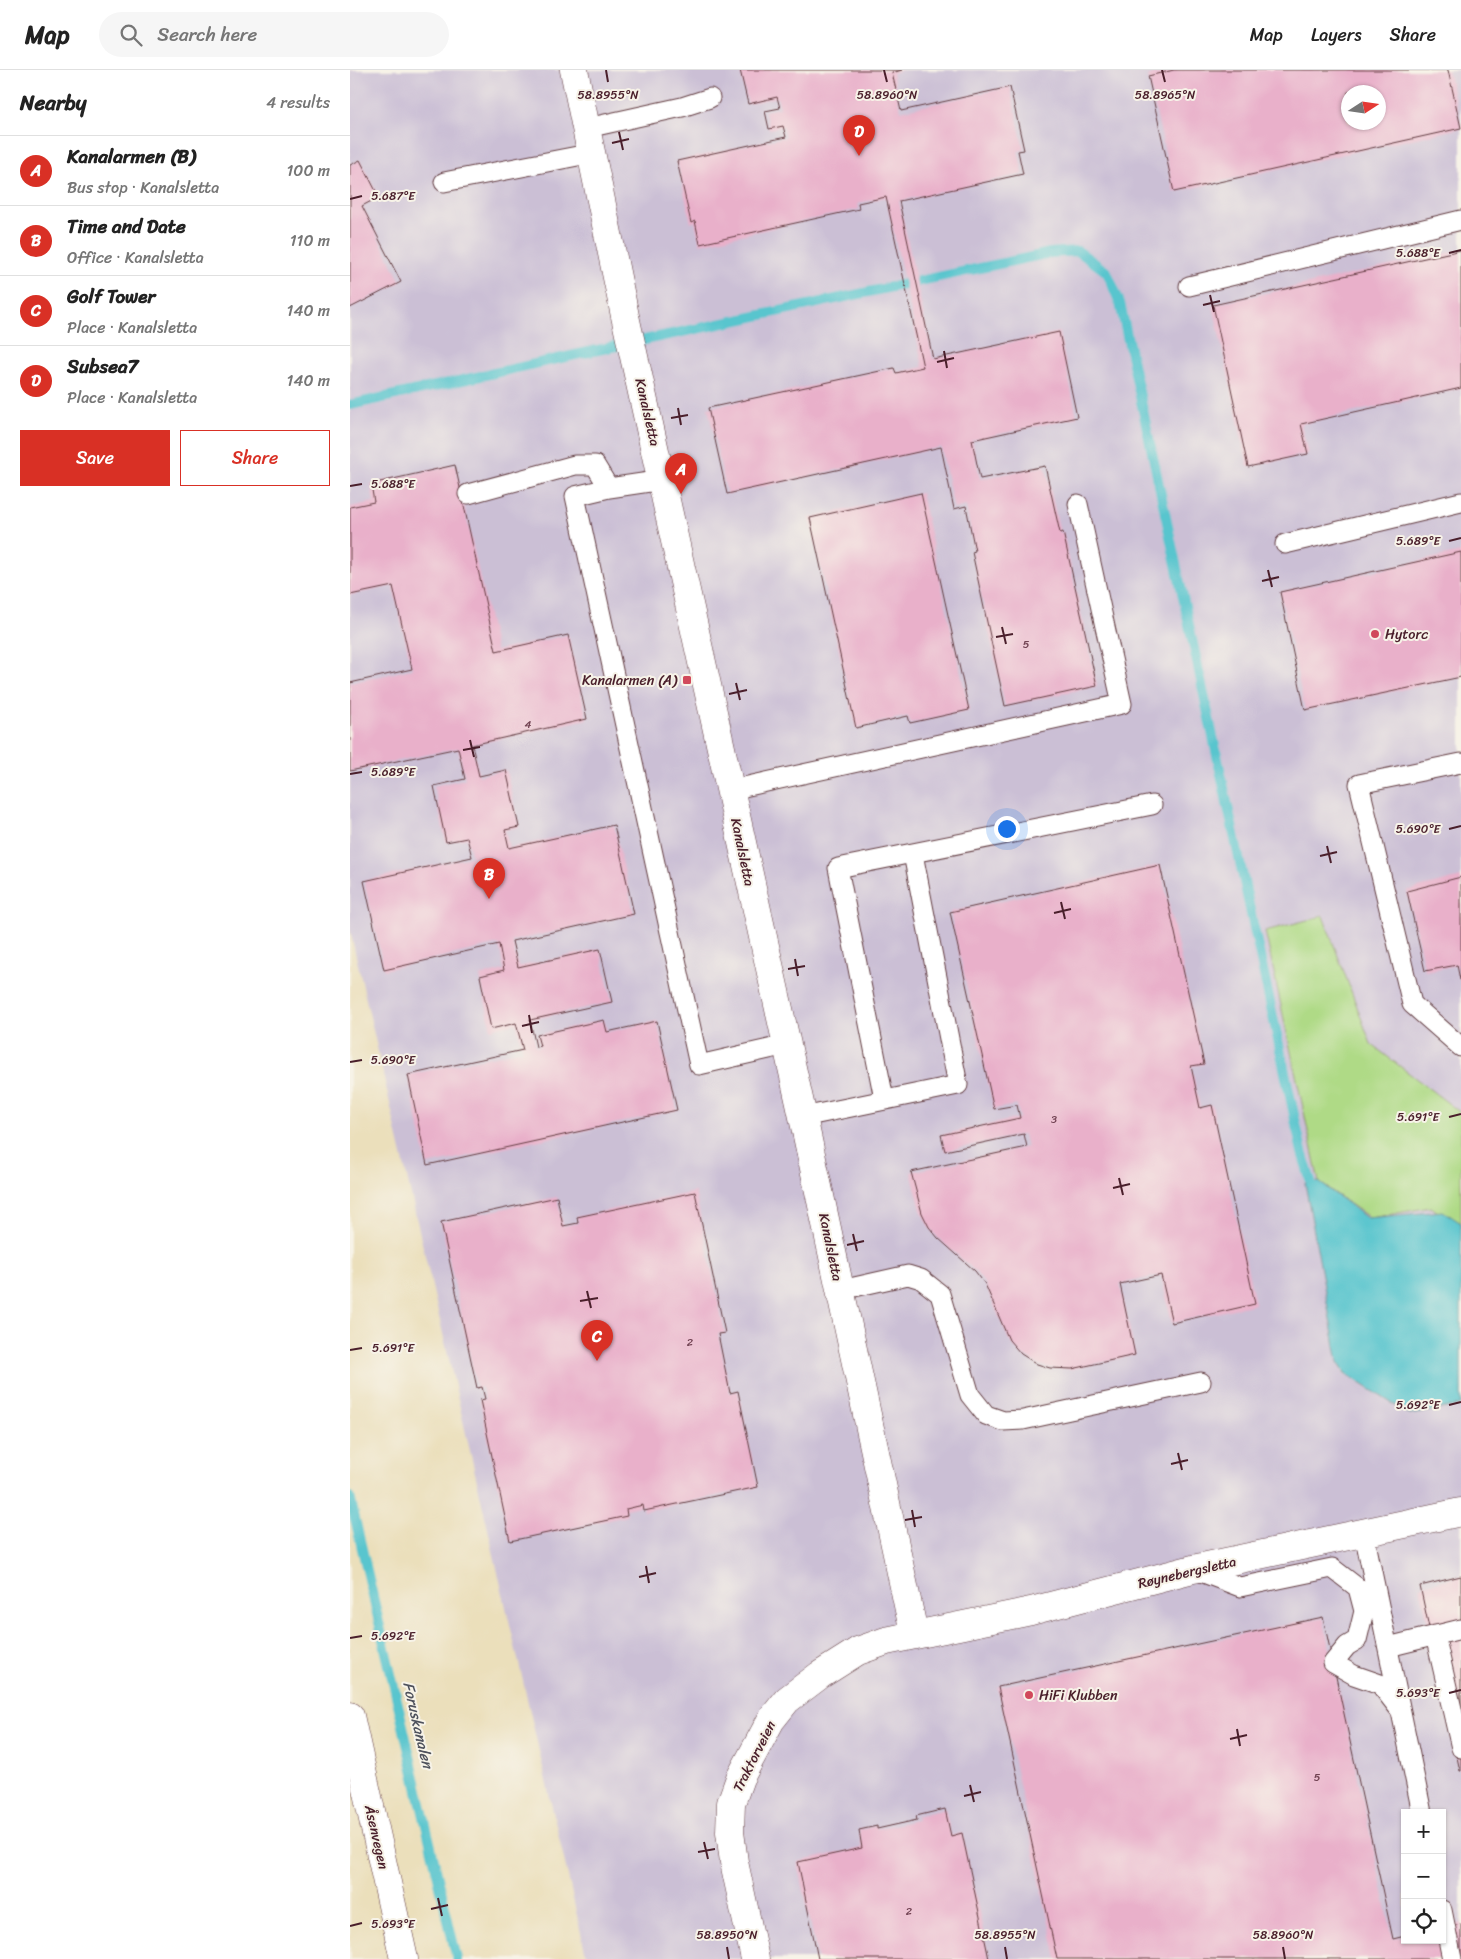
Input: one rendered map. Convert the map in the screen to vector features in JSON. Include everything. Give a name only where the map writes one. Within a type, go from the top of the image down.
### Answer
[{"type":"street","name":"Kanalsletta","points":[[574,70],[625,316],[640,376],[841,1290],[891,1533],[914,1633]]},
{"type":"street","name":"Røynebergsletta","points":[[914,1633],[1031,1611],[1193,1569],[1461,1512]]},
{"type":"street","name":"Traktorveien","points":[[755,1959],[734,1862],[730,1832],[731,1803],[740,1778],[767,1726],[787,1700],[820,1675],[858,1651],[914,1633]]},
{"type":"street","name":"Åsenvegen","points":[[350,1716],[404,1959]]},
{"type":"lane","points":[[444,182],[590,140],[710,98]]},
{"type":"lane","points":[[1189,286],[1461,220]]},
{"type":"lane","points":[[468,494],[574,465],[595,465],[609,488]]},
{"type":"lane","points":[[663,480],[609,488],[575,496],[699,1065],[786,1045]]},
{"type":"lane","points":[[1285,544],[1461,502]]},
{"type":"lane","points":[[730,790],[1122,704],[1078,504]]},
{"type":"lane","points":[[1461,763],[1360,784],[1412,1004],[1461,1047]]},
{"type":"lane","points":[[884,1100],[838,868],[1152,805]]},
{"type":"lane","points":[[803,1117],[958,1085],[913,854]]},
{"type":"lane","points":[[841,1290],[908,1275],[921,1279],[940,1294],[970,1395],[986,1415],[1003,1421],[1023,1420],[1201,1382]]},
{"type":"lane","points":[[1364,1533],[1421,1809]]},
{"type":"lane","points":[[1193,1569],[1240,1587],[1332,1568],[1358,1588],[1364,1612],[1357,1640],[1348,1646],[1333,1663],[1354,1675],[1380,1684],[1400,1710]]},
{"type":"lane","points":[[1388,1647],[1461,1629]]},
{"type":"lane","points":[[1435,1635],[1461,1748]]},
{"type":"lane","points":[[1446,1930],[1452,1959]]},
{"type":"shaded area","points":[[350,70],[1461,70],[1461,1223],[1443,1211],[1367,1218],[1319,1182],[1305,1183],[1338,1362],[1344,1373],[1410,1415],[1461,1405],[1461,1959],[587,1959],[350,930]]},
{"type":"green space","points":[[1323,916],[1371,1044],[1461,1113],[1461,1228],[1431,1207],[1370,1218],[1319,1182],[1265,931]]},
{"type":"water","points":[[1319,1182],[1367,1218],[1443,1211],[1461,1223],[1461,1405],[1410,1415],[1345,1373],[1338,1362],[1305,1183]]},
{"type":"building","points":[[740,70],[902,70],[892,73],[901,111],[1010,87],[1024,150],[1018,151],[1023,174],[899,201],[933,359],[1059,332],[1077,417],[972,440],[980,479],[1045,466],[1060,533],[1063,532],[1097,686],[1005,706],[972,552],[975,551],[966,506],[954,509],[941,447],[727,494],[708,408],[894,368],[896,373],[923,367],[886,197],[858,203],[859,209],[700,244],[695,221],[691,223],[677,161],[786,137],[783,126],[769,129],[765,111],[780,108],[777,97],[748,104]]},
{"type":"building","points":[[1174,70],[1448,70],[1461,128],[1174,192],[1148,76]]},
{"type":"building","points":[[360,160],[379,197],[362,206],[401,282],[350,308],[350,165]]},
{"type":"building","points":[[1461,250],[1461,388],[1301,424],[1308,454],[1248,467],[1213,305]]},
{"type":"building","points":[[455,465],[496,651],[568,635],[587,719],[472,745],[479,776],[506,770],[519,827],[505,830],[509,848],[614,825],[634,914],[512,941],[518,967],[600,949],[612,1002],[530,1020],[536,1047],[540,1046],[537,1035],[604,1020],[607,1032],[657,1021],[677,1110],[427,1165],[408,1075],[523,1050],[516,1023],[491,1029],[480,976],[504,970],[499,944],[384,970],[364,881],[472,857],[467,838],[446,842],[434,786],[465,779],[458,748],[350,771],[350,683],[412,669],[393,586],[350,595],[350,507],[374,502],[371,484]]},
{"type":"building","points":[[921,493],[969,710],[910,723],[908,716],[856,728],[810,518]]},
{"type":"building","name":"Hytorc","points":[[1461,552],[1461,677],[1305,710],[1280,592]]},
{"type":"building","points":[[1160,865],[1204,1064],[1191,1066],[1200,1108],[1212,1105],[1255,1304],[1172,1323],[1161,1275],[1120,1284],[1135,1355],[1072,1369],[1050,1368],[1037,1364],[1021,1354],[1009,1340],[985,1284],[975,1271],[938,1238],[929,1227],[922,1213],[911,1172],[1027,1147],[1024,1134],[945,1151],[941,1135],[1020,1118],[1017,1105],[994,1109],[950,912]]},
{"type":"building","points":[[1461,877],[1460,980],[1457,965],[1425,971],[1407,891]]},
{"type":"building","points":[[695,1192],[725,1333],[718,1334],[730,1393],[738,1391],[758,1487],[644,1511],[643,1505],[626,1509],[627,1516],[510,1541],[480,1400],[485,1399],[482,1387],[477,1388],[441,1222],[557,1197],[563,1226],[578,1223],[577,1217]]},
{"type":"building","points":[[1461,1576],[1461,1771],[1460,1771],[1420,1586]]},
{"type":"building","points":[[1323,1617],[1393,1939],[1401,1937],[1401,1944],[1446,1944],[1446,1927],[1461,1924],[1461,1958],[1057,1959],[998,1687]]},
{"type":"building","points":[[945,1809],[951,1836],[962,1833],[989,1959],[818,1959],[798,1862],[862,1848],[859,1830],[877,1826],[877,1829],[917,1820],[916,1816]]},
{"type":"waterway","points":[[350,405],[1050,253],[1078,251],[1107,272],[1120,303],[1302,1152],[1311,1182]]},
{"type":"waterway","name":"Foruskanalen","points":[[350,1497],[457,1959]]},
{"type":"place","name":"Subsea7","points":[[859,156]]},
{"type":"place","name":"Kanalarmen (B)","points":[[681,494]]},
{"type":"place","name":"Hytorc","points":[[1375,634]]},
{"type":"place","name":"Kanalarmen (A)","points":[[687,680]]},
{"type":"place","name":"Time and Date","points":[[489,899]]},
{"type":"place","name":"Golf Tower","points":[[597,1361]]},
{"type":"place","name":"HiFi Klubben","points":[[1029,1695]]}]
